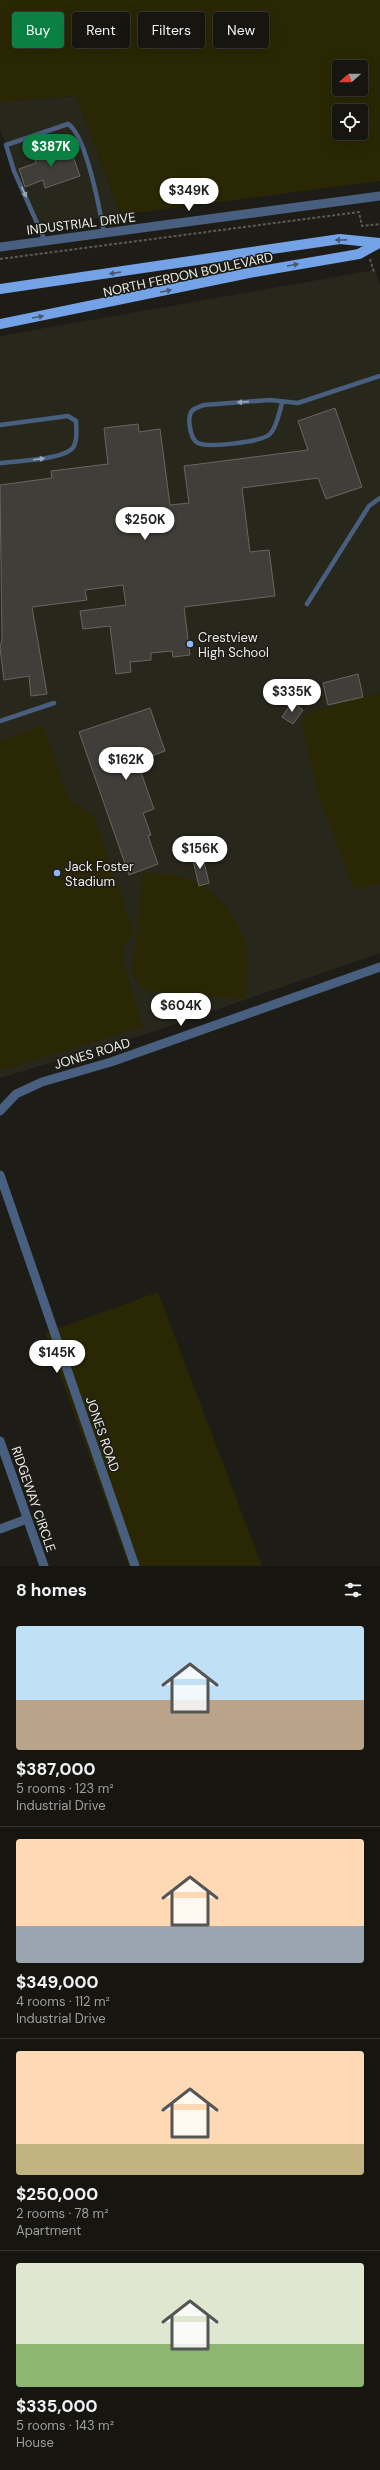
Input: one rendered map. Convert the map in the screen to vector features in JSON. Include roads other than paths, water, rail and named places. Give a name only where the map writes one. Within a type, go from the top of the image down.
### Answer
[{"type":"main road","name":"NORTH FERDON BOULEVARD","points":[[0,289],[340,239],[380,244]]},
{"type":"main road","name":"NORTH FERDON BOULEVARD","points":[[0,324],[249,273],[358,254],[380,244]]},
{"type":"street","name":"INDUSTRIAL DRIVE","points":[[0,246],[380,196]]},
{"type":"street","name":"JONES ROAD","points":[[0,1111],[16,1094],[42,1082],[156,1047],[380,967]]},
{"type":"street","name":"JONES ROAD","points":[[0,1175],[135,1566]]},
{"type":"street","name":"RIDGEWAY CIRCLE","points":[[0,1441],[44,1566]]},
{"type":"street","points":[[0,1529],[27,1519]]},
{"type":"lane","points":[[45,241],[34,213],[14,171],[6,145],[68,124],[73,127],[96,193],[104,233]]},
{"type":"lane","points":[[282,403],[275,427],[269,435],[260,440],[205,446],[196,443],[192,436],[190,415],[194,408],[204,404],[270,400],[282,403],[298,403],[380,376]]},
{"type":"lane","points":[[0,424],[68,416],[76,421],[77,437],[74,446],[63,455],[0,464]]},
{"type":"lane","points":[[307,604],[369,506],[380,498]]},
{"type":"lane","points":[[0,721],[54,703]]},
{"type":"place","name":"Crestview High School","points":[[190,644]]},
{"type":"place","name":"Jack Foster Stadium","points":[[57,873]]}]
